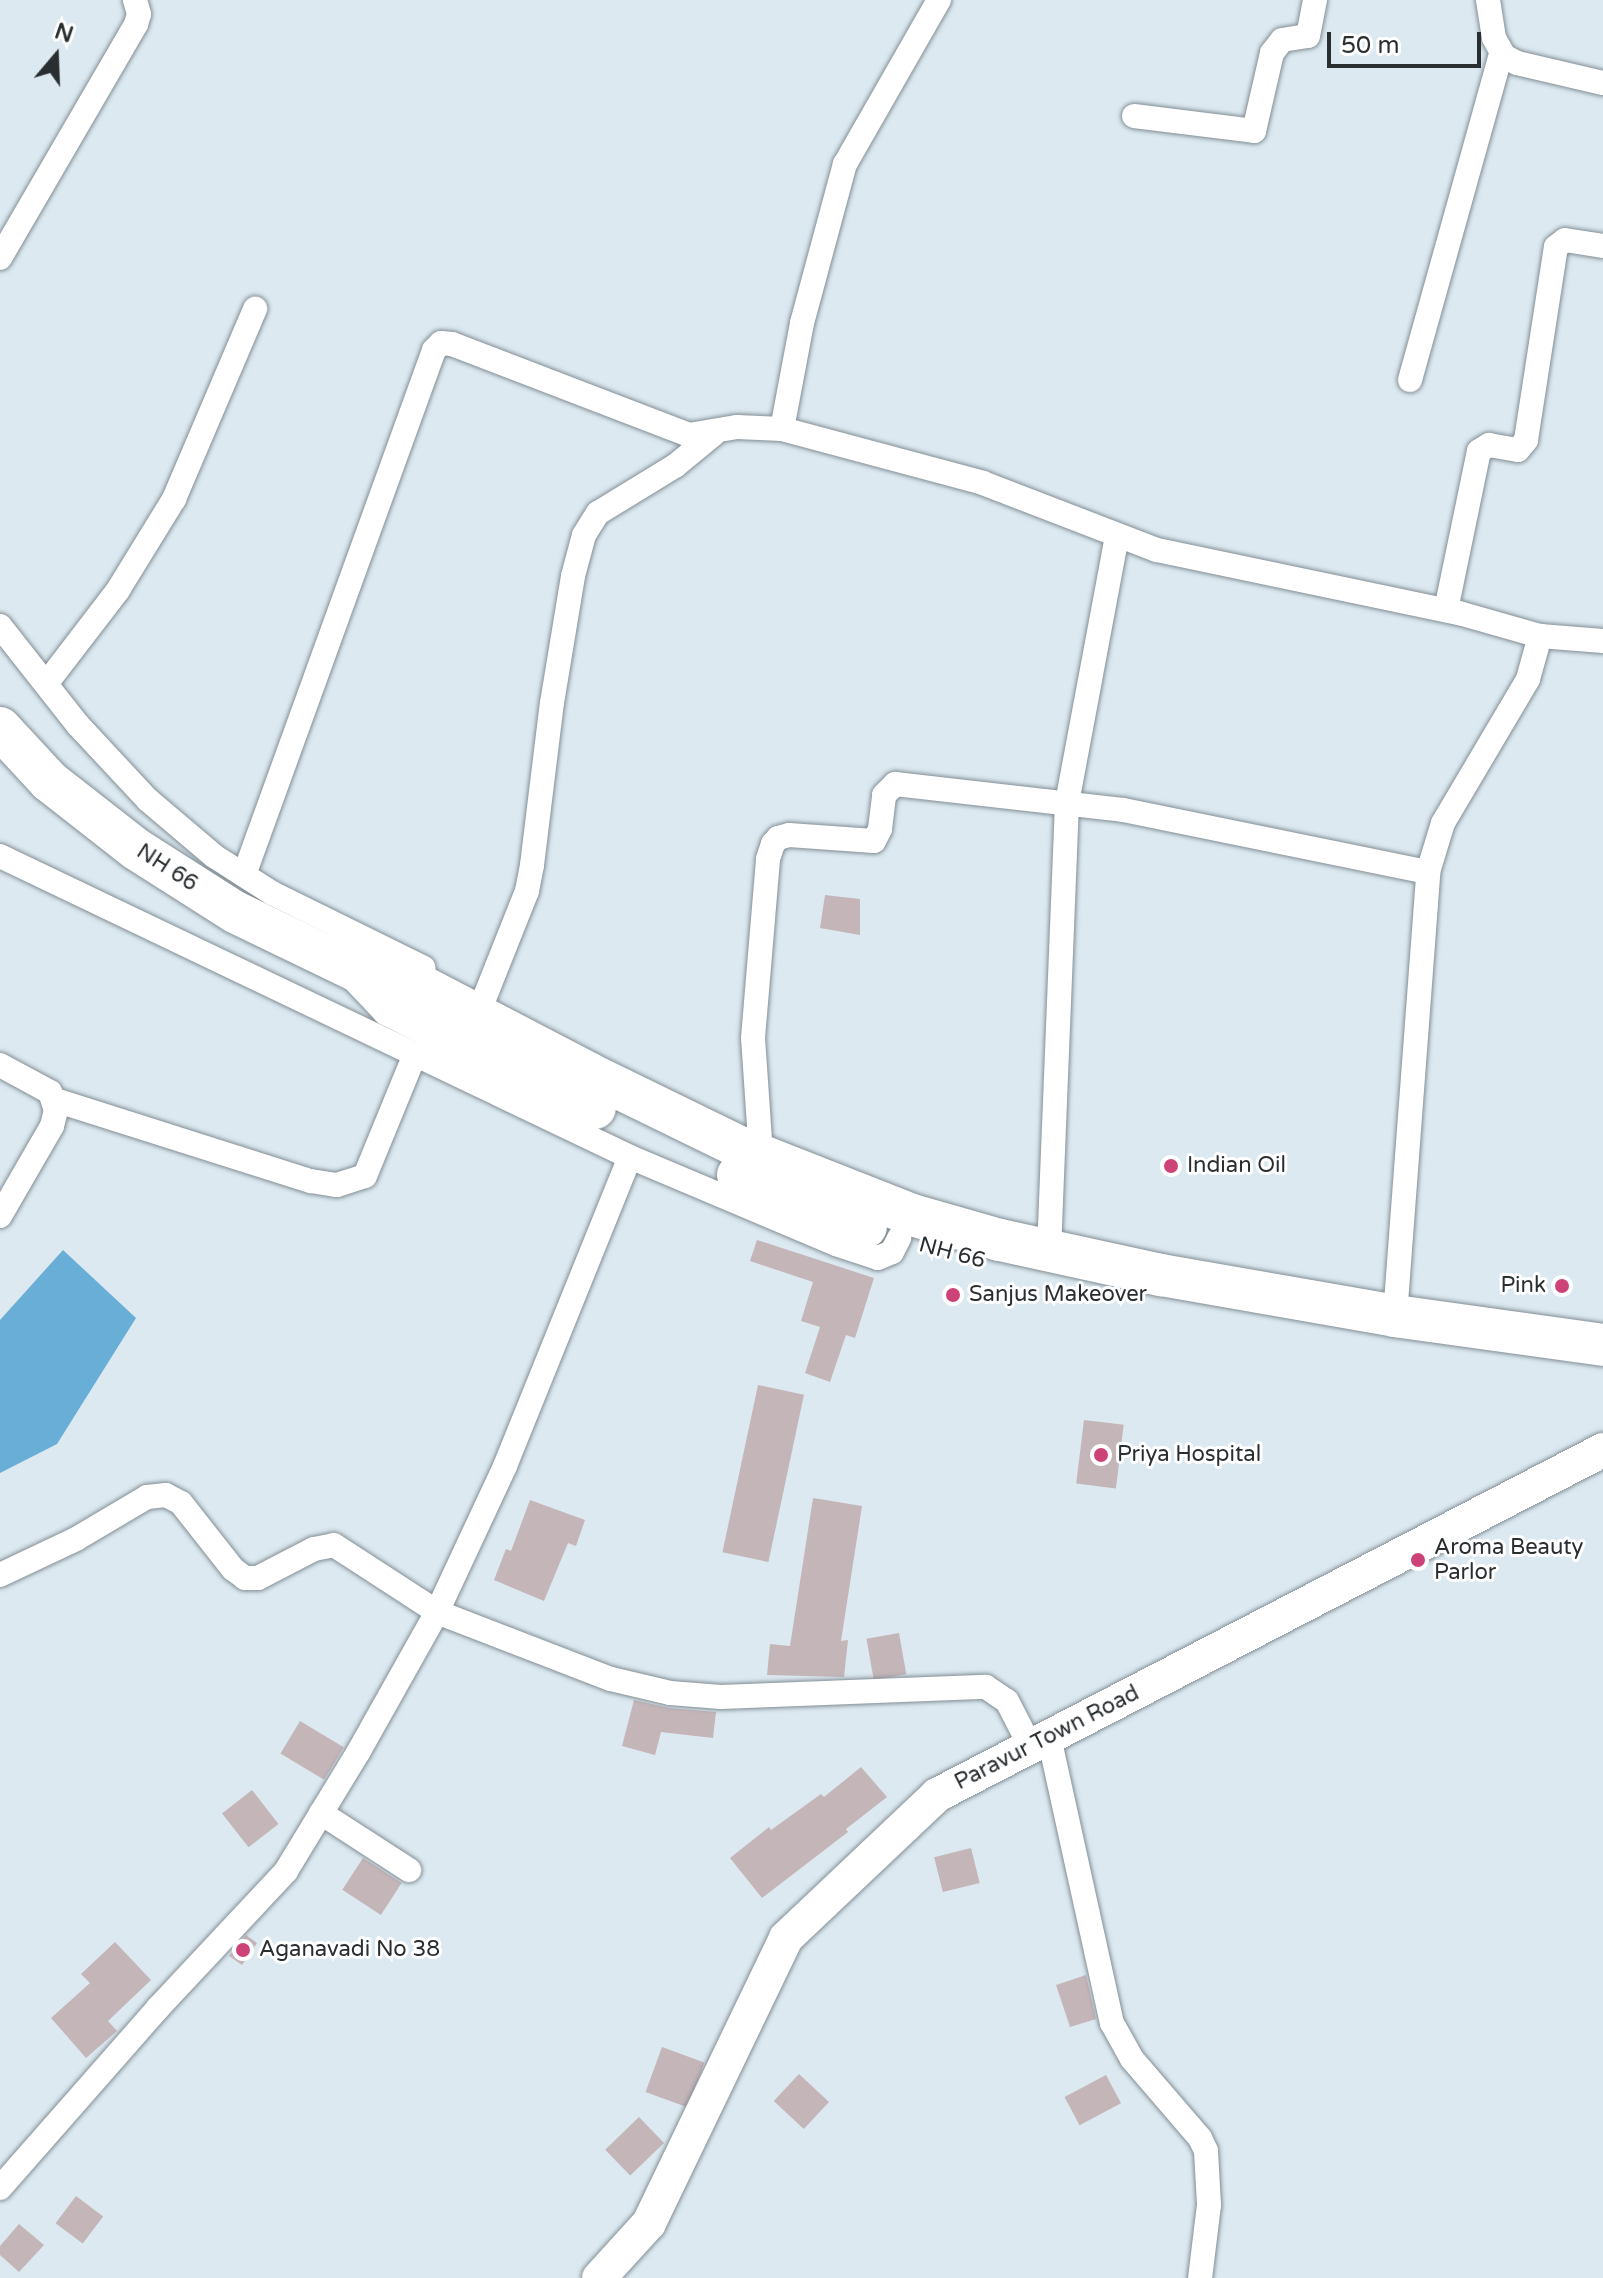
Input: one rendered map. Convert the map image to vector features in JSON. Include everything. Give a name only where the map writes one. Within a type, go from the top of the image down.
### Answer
[{"type":"highway","name":"NH 66","points":[[0,728],[49,781],[136,849],[235,912],[359,972],[402,976],[565,1061],[761,1155],[912,1215],[1049,1251],[1161,1275],[1395,1316],[1603,1345]]},
{"type":"highway","name":"NH 66","points":[[359,972],[391,1006],[626,1123],[796,1201],[899,1238],[998,1266],[1410,1345],[1603,1370]]},
{"type":"main road","name":"Paravur Town Road","points":[[599,2278],[649,2223],[786,1938],[937,1795],[1603,1450]]},
{"type":"street","points":[[0,258],[136,24],[139,14],[135,0]]},
{"type":"street","points":[[782,429],[802,323],[845,164],[939,0]]},
{"type":"street","points":[[1134,116],[1254,131],[1272,53],[1282,40],[1308,36],[1315,0]]},
{"type":"street","points":[[1488,0],[1494,38],[1501,53],[1517,63],[1603,83]]},
{"type":"street","points":[[1410,380],[1501,53]]},
{"type":"street","points":[[1446,610],[1479,451],[1489,445],[1518,450],[1526,440],[1556,247],[1565,240],[1603,246]]},
{"type":"street","points":[[46,684],[118,590],[174,499],[255,309]]},
{"type":"street","points":[[244,875],[437,346],[452,344],[689,435],[719,430],[782,429],[983,483],[1157,550],[1446,610],[1540,636],[1603,641]]},
{"type":"street","points":[[484,999],[527,891],[552,703],[573,576],[584,535],[598,513],[675,466],[719,430]]},
{"type":"street","points":[[1049,1251],[1067,803],[1117,536]]},
{"type":"street","points":[[0,626],[78,725],[148,800],[214,856],[272,893],[553,1037],[565,1061]]},
{"type":"street","points":[[1395,1316],[1428,872],[1443,823],[1528,679],[1540,636]]},
{"type":"street","points":[[761,1155],[753,1038],[768,859],[778,838],[789,835],[874,841],[880,829],[884,795],[895,784],[1123,810],[1428,872]]},
{"type":"street","points":[[0,856],[630,1157],[836,1244],[878,1258],[892,1252],[899,1238]]},
{"type":"street","points":[[55,1100],[311,1181],[337,1185],[365,1176],[415,1054]]},
{"type":"street","points":[[0,1065],[33,1080],[50,1092],[55,1100],[52,1126],[0,1216]]},
{"type":"street","points":[[0,2188],[158,2008],[286,1871],[437,1612],[505,1466],[630,1157]]},
{"type":"street","points":[[0,1575],[76,1539],[147,1497],[166,1495],[181,1503],[233,1569],[245,1578],[258,1578],[314,1549],[334,1545],[437,1612],[611,1679],[670,1693],[721,1697],[986,1687],[1007,1701],[1040,1741],[1112,2023],[1132,2059],[1200,2138],[1206,2151],[1209,2205],[1200,2278]]},
{"type":"street","points":[[321,1813],[409,1870]]},
{"type":"water","points":[[63,1250],[136,1318],[57,1444],[0,1473],[0,1320]]},
{"type":"building","points":[[825,895],[860,899],[860,935],[820,928]]},
{"type":"building","points":[[757,1240],[874,1278],[855,1338],[846,1335],[830,1382],[805,1373],[820,1327],[801,1321],[813,1282],[750,1261]]},
{"type":"building","points":[[758,1385],[804,1395],[768,1562],[722,1552]]},
{"type":"building","name":"Priya Hospital","points":[[1084,1420],[1124,1425],[1116,1488],[1076,1484]]},
{"type":"building","points":[[813,1498],[862,1506],[841,1641],[848,1640],[844,1677],[767,1675],[770,1644],[790,1646]]},
{"type":"building","points":[[530,1500],[585,1520],[576,1546],[568,1543],[544,1601],[494,1580],[506,1549],[511,1551]]},
{"type":"building","points":[[899,1633],[906,1674],[874,1680],[867,1639]]},
{"type":"building","points":[[634,1700],[669,1708],[716,1712],[713,1738],[661,1732],[655,1755],[622,1746]]},
{"type":"building","points":[[300,1721],[344,1747],[324,1780],[280,1754]]},
{"type":"building","points":[[861,1767],[887,1797],[846,1829],[848,1832],[762,1898],[730,1858],[769,1827],[771,1830],[821,1794],[824,1797]]},
{"type":"building","points":[[252,1790],[278,1824],[249,1847],[222,1813]]},
{"type":"building","points":[[971,1848],[980,1883],[943,1892],[934,1857]]},
{"type":"building","points":[[363,1858],[402,1883],[381,1915],[342,1890]]},
{"type":"building","name":"Aganavadi No 38","points":[[246,1935],[257,1943],[242,1965],[229,1956]]},
{"type":"building","points":[[115,1942],[151,1980],[108,2021],[117,2031],[86,2058],[51,2018],[90,1983],[81,1974]]},
{"type":"building","points":[[1086,1975],[1096,2019],[1070,2027],[1056,1985]]},
{"type":"building","points":[[662,2047],[704,2062],[688,2107],[646,2092]]},
{"type":"building","points":[[799,2074],[829,2102],[804,2129],[774,2101]]},
{"type":"building","points":[[1106,2075],[1121,2103],[1080,2125],[1065,2097]]},
{"type":"building","points":[[639,2117],[664,2143],[630,2176],[605,2150]]},
{"type":"building","points":[[76,2196],[103,2216],[83,2244],[56,2223]]},
{"type":"building","points":[[19,2224],[44,2245],[19,2272],[0,2255],[0,2246]]},
{"type":"place","name":"Indian Oil","points":[[1171,1166]]},
{"type":"place","name":"Pink","points":[[1562,1286]]},
{"type":"place","name":"Sanjus Makeover","points":[[953,1295]]},
{"type":"place","name":"Priya Hospital","points":[[1101,1455]]},
{"type":"place","name":"Aroma Beauty Parlor","points":[[1418,1560]]},
{"type":"place","name":"Aganavadi No 38","points":[[243,1950]]}]
